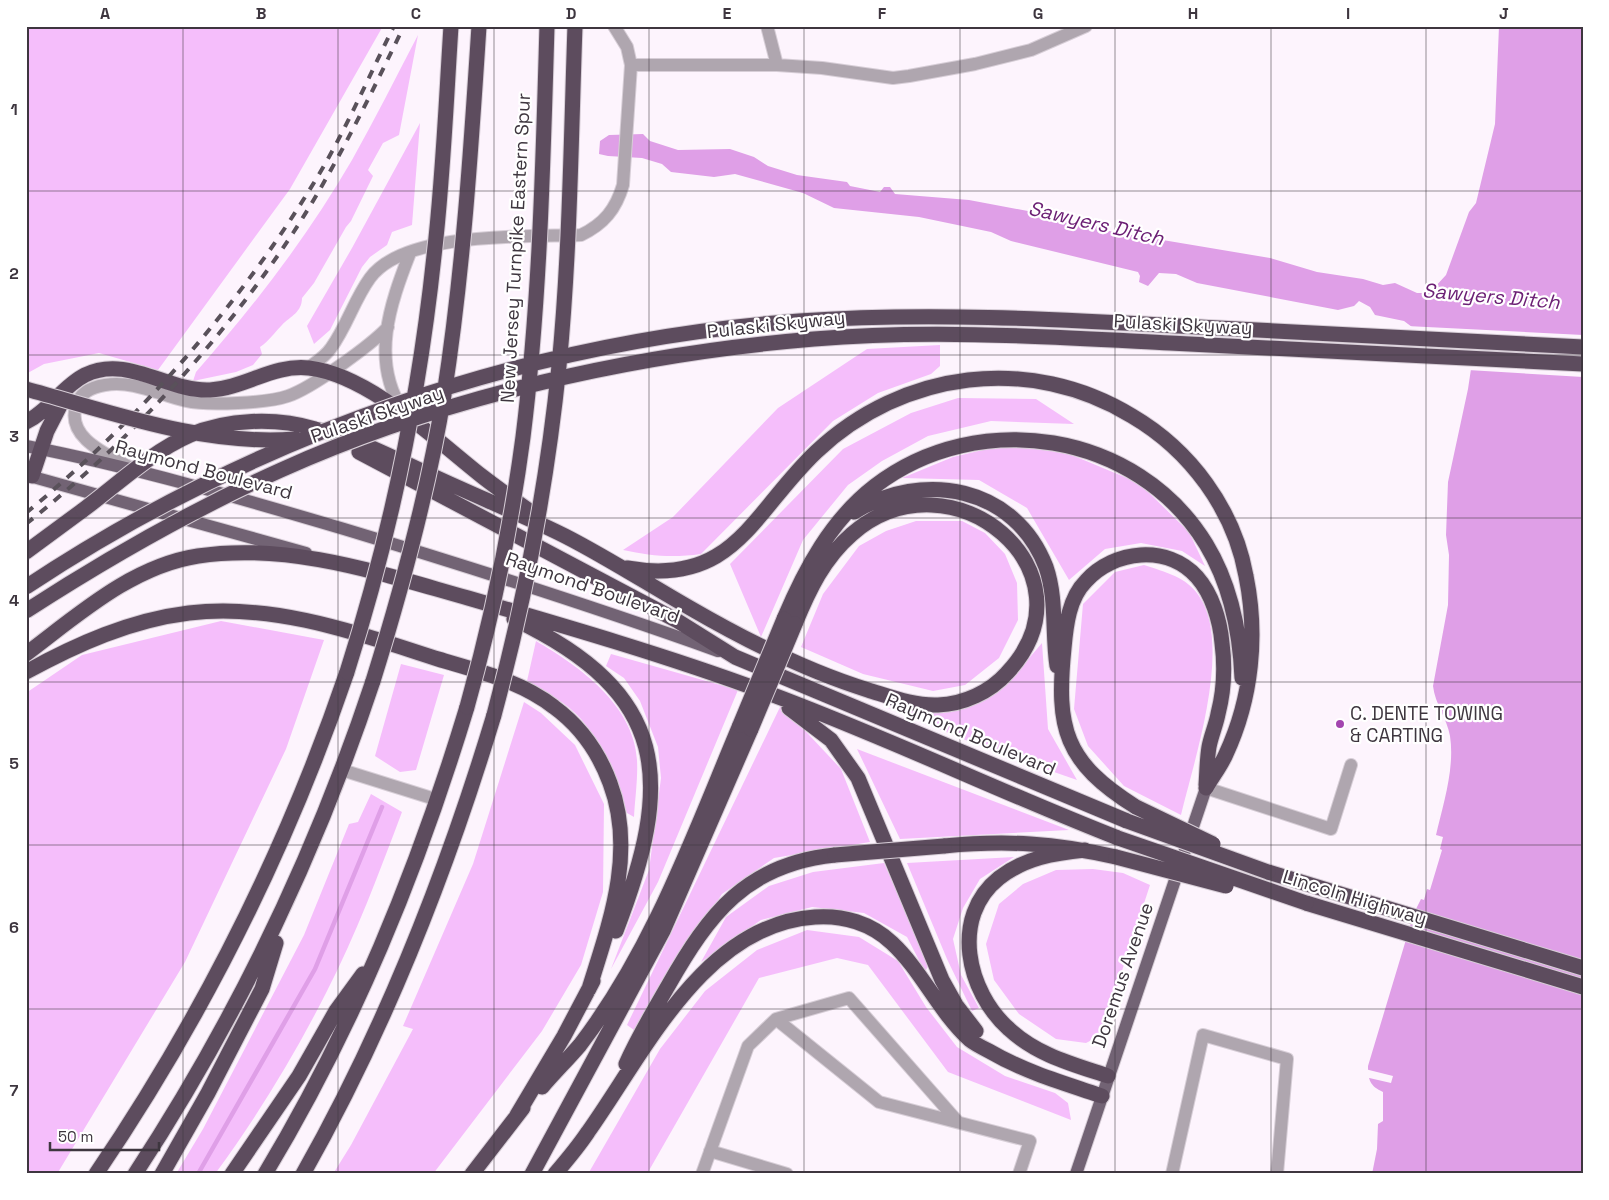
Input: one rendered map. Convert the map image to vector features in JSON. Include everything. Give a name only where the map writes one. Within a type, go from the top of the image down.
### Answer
[{"type":"highway","points":[[96,1174],[118,1142],[187,1030],[249,912],[297,806],[346,672],[367,605],[392,511],[417,383],[434,256],[451,26]]},
{"type":"highway","points":[[135,1174],[212,1048],[286,905],[342,770],[373,682],[410,554],[431,462],[443,396],[462,260],[479,26]]},
{"type":"highway","name":"New Jersey Turnpike Eastern Spur","points":[[265,1174],[316,1084],[382,949],[421,850],[467,707],[498,581],[523,438],[538,276],[547,26]]},
{"type":"highway","points":[[303,1174],[370,1045],[413,947],[449,854],[494,715],[516,630],[531,556],[554,408],[567,252],[575,26]]},
{"type":"highway","name":"Pulaski Skyway","points":[[26,587],[144,515],[311,434],[439,391],[540,362],[639,342],[744,326],[796,321],[904,316],[1000,317],[1583,347]]},
{"type":"highway","name":"Pulaski Skyway","points":[[26,611],[146,538],[216,501],[301,462],[360,439],[507,392],[584,373],[660,358],[738,346],[818,338],[971,334],[1583,364]]},
{"type":"highway","points":[[26,422],[36,417],[73,384],[93,372],[116,369],[144,373],[183,387],[207,390],[229,387],[274,370],[308,368],[328,372],[358,384],[405,415],[484,478],[566,537]]},
{"type":"highway","points":[[619,567],[658,572],[679,571],[701,565],[720,555],[745,533],[802,467],[826,443],[867,413],[899,397],[932,386],[964,379],[997,377],[1046,381],[1095,396],[1149,426],[1181,454],[1214,495],[1235,534],[1244,564],[1249,592],[1253,647],[1243,700],[1226,754],[1206,788]]},
{"type":"highway","points":[[29,476],[33,447],[73,384]]},
{"type":"highway","points":[[26,389],[207,436],[245,441],[311,434],[365,445],[566,537],[718,624],[790,660],[859,687],[899,700],[931,705],[953,703],[976,696],[993,686],[1008,673],[1019,658],[1031,634],[1035,608],[1034,590],[1024,559],[1007,536],[991,522],[970,512],[946,506],[908,507],[872,520],[842,544],[820,571],[789,621]]},
{"type":"highway","points":[[26,552],[161,452],[200,432],[221,426],[259,422],[294,424],[668,615],[735,657]]},
{"type":"highway","points":[[532,1174],[664,931],[789,621],[810,562],[843,519],[869,491],[900,470],[927,456],[957,446],[988,441],[1031,440],[1074,446],[1100,455],[1148,482],[1180,510],[1206,544],[1222,574],[1236,620],[1243,700]]},
{"type":"highway","points":[[843,519],[861,507],[882,498],[920,489],[961,492],[1000,509],[1030,539],[1046,568],[1053,598],[1054,647],[1064,723],[1078,754],[1092,773],[1111,790],[1136,807],[1268,872]]},
{"type":"highway","points":[[26,654],[126,582],[153,569],[182,559],[210,554],[242,553],[343,563]]},
{"type":"highway","points":[[1060,690],[1068,620],[1075,598],[1086,580],[1107,564],[1131,555],[1155,555],[1178,562],[1189,569],[1209,595],[1222,643],[1221,699],[1209,747],[1206,788]]},
{"type":"highway","name":"Raymond Boulevard","points":[[343,563],[632,647],[766,692],[1118,838]]},
{"type":"highway","points":[[473,600],[537,630],[599,673],[627,704],[637,721],[646,744],[650,768],[650,794],[642,854],[613,939],[588,990],[517,1115]]},
{"type":"highway","points":[[26,672],[83,643],[142,622],[187,613],[245,611],[304,620],[376,639],[501,679],[540,697],[572,722],[598,757],[611,784],[620,823],[621,864],[616,895],[588,990]]},
{"type":"highway","name":"Raymond Boulevard","points":[[735,657],[1127,821]]},
{"type":"highway","points":[[766,692],[823,732],[845,757],[864,790],[949,993],[970,1024],[999,1057]]},
{"type":"highway","points":[[472,1174],[517,1115],[579,1045],[628,970],[674,879],[746,727]]},
{"type":"highway","name":"Lincoln Highway","points":[[1127,821],[1268,872],[1583,968]]},
{"type":"highway","name":"Lincoln Highway","points":[[1118,838],[1306,904],[1583,986]]},
{"type":"highway","points":[[616,1088],[634,1045],[704,927],[724,904],[746,885],[773,870],[798,861],[835,855],[944,846],[1012,842],[1047,843],[1116,857],[1195,879],[1306,904]]},
{"type":"highway","points":[[1085,850],[1042,856],[1018,866],[999,878],[977,906],[969,937],[970,959],[980,990],[992,1010],[1007,1028],[1044,1053],[1108,1076]]},
{"type":"highway","points":[[162,1174],[213,1084],[262,989],[286,905]]},
{"type":"highway","points":[[555,1174],[588,1132],[616,1088],[686,993],[714,962],[766,928],[791,920],[816,917],[850,919],[886,938],[904,955],[970,1040],[1025,1070],[1102,1096]]},
{"type":"highway","points":[[232,1174],[299,1076],[336,1011],[382,949]]},
{"type":"highway","points":[[85,1174],[118,1142]]},
{"type":"main road","name":"Raymond Boulevard","points":[[33,447],[131,468],[220,492],[484,571],[603,610],[735,657]]},
{"type":"main road","name":"Raymond Boulevard","points":[[29,476],[343,563]]},
{"type":"main road","name":"Doremus Avenue","points":[[1076,1174],[1206,788]]},
{"type":"street","points":[[308,368],[331,348],[361,292],[376,269],[388,262],[410,253],[456,240],[581,235],[596,228],[618,202],[624,185],[626,164],[631,65],[626,47],[614,26]]},
{"type":"street","points":[[767,26],[777,65]]},
{"type":"street","points":[[631,65],[777,65],[822,68],[893,78],[975,64],[1031,50],[1086,26]]},
{"type":"street","points":[[405,415],[392,394],[386,372],[384,353],[388,327],[400,281],[410,253]]},
{"type":"street","points":[[131,468],[93,445],[81,434],[76,423],[75,412],[78,401],[85,392],[106,385],[124,384],[186,401],[221,403],[287,396],[370,344],[388,327]]},
{"type":"street","points":[[1206,788],[1331,829],[1351,765]]},
{"type":"street","points":[[342,770],[438,800]]},
{"type":"street","points":[[702,1174],[748,1046],[776,1019],[849,998],[958,1122]]},
{"type":"street","points":[[776,1019],[879,1102],[1030,1141],[1019,1174]]},
{"type":"street","points":[[1172,1174],[1203,1035],[1287,1059],[1277,1174]]},
{"type":"street","points":[[710,1151],[787,1174]]},
{"type":"shaded area","points":[[27,26],[383,26],[290,189],[158,370],[99,353],[44,364],[26,374]]},
{"type":"shaded area","points":[[418,35],[399,135],[383,143],[368,170],[373,176],[351,221],[314,283],[302,298],[300,307],[260,347],[262,354],[253,365],[236,372],[193,381],[196,372],[239,322],[299,243],[317,216],[352,160]]},
{"type":"shaded area","points":[[420,123],[412,225],[392,232],[387,245],[370,257],[362,267],[330,330],[314,344],[307,326]]},
{"type":"shaded area","points":[[940,345],[940,366],[931,374],[878,393],[833,421],[701,554],[662,556],[623,550],[673,517],[778,408],[867,349]]},
{"type":"shaded area","points":[[958,398],[1036,399],[1074,424],[991,421],[928,436],[882,461],[848,485],[803,540],[761,637],[730,564],[843,449],[911,413]]},
{"type":"shaded area","points":[[1004,445],[1067,453],[1139,483],[1189,532],[1205,566],[1182,551],[1141,543],[1105,549],[1069,580],[1027,508],[979,480],[902,478],[953,457]]},
{"type":"shaded area","points":[[916,521],[962,521],[985,533],[1005,554],[1017,583],[1018,620],[999,658],[965,685],[933,691],[863,674],[801,647],[823,594],[859,546],[886,531]]},
{"type":"shaded area","points":[[1144,565],[1175,576],[1188,584],[1199,596],[1209,617],[1212,643],[1212,672],[1208,703],[1181,815],[1124,786],[1088,746],[1074,709],[1083,604],[1115,572]]},
{"type":"shaded area","points":[[221,621],[324,640],[286,749],[185,962],[57,1174],[26,1174],[26,693],[82,655]]},
{"type":"shaded area","points":[[536,641],[570,662],[602,689],[626,722],[634,740],[637,760],[634,817],[627,813],[614,776],[603,753],[581,719],[563,703],[527,681]]},
{"type":"shaded area","points":[[1042,643],[1048,729],[1077,780],[985,748],[888,708],[911,711],[967,708],[1008,683]]},
{"type":"shaded area","points":[[611,654],[738,690],[658,882],[611,969],[649,870],[661,778],[658,747],[640,701],[624,678],[606,666]]},
{"type":"shaded area","points":[[401,664],[444,675],[416,770],[400,772],[375,756]]},
{"type":"shaded area","points":[[524,702],[541,713],[575,745],[604,804],[603,892],[581,965],[542,1031],[433,1174],[333,1174],[351,1145],[413,1029],[403,1026],[473,864]]},
{"type":"shaded area","points":[[781,705],[841,769],[870,842],[774,858],[722,894],[634,1030],[627,1025]]},
{"type":"shaded area","points":[[857,749],[1069,830],[900,839]]},
{"type":"shaded area","points":[[371,794],[402,812],[376,881],[326,993],[274,1086],[246,1131],[215,1174],[176,1174],[203,1129],[304,935],[349,824],[358,822]]},
{"type":"shaded area","points":[[1014,857],[980,879],[963,908],[953,939],[961,975],[979,1008],[972,1011],[947,959],[907,863]]},
{"type":"shaded area","points":[[884,863],[929,964],[925,972],[907,937],[864,913],[812,907],[761,920],[701,962],[726,917],[769,886],[813,872]]},
{"type":"shaded area","points":[[1093,869],[1123,873],[1150,885],[1101,1035],[1086,1043],[1056,1039],[1019,1014],[994,980],[986,944],[999,904],[1023,884],[1056,870]]},
{"type":"shaded area","points":[[807,930],[859,937],[898,961],[926,1007],[957,1047],[1005,1076],[1055,1093],[1068,1103],[1071,1120],[948,1072],[868,965],[837,958],[759,978],[647,1174],[588,1174],[660,1049],[705,991],[757,950]]},
{"type":"water","name":"Sawyers Ditch","points":[[1499,26],[1583,26],[1583,1174],[1372,1174],[1377,1149],[1378,1124],[1383,1121],[1383,1092],[1371,1082],[1368,1066],[1414,913],[1421,899],[1424,900],[1427,889],[1430,890],[1442,850],[1440,849],[1443,837],[1436,835],[1448,786],[1451,748],[1448,729],[1433,686],[1448,605],[1449,555],[1446,535],[1448,482],[1471,369],[1467,346],[1416,330],[1404,321],[1375,315],[1370,307],[1359,301],[1354,306],[1338,310],[1197,283],[1176,274],[1159,273],[1148,286],[1139,282],[1140,276],[1138,272],[1011,241],[991,232],[919,217],[834,208],[803,193],[735,174],[714,177],[671,172],[662,164],[642,158],[599,154],[600,141],[609,135],[643,134],[650,141],[678,150],[730,149],[754,157],[768,166],[797,175],[847,182],[850,186],[880,192],[884,187],[890,187],[895,194],[969,200],[1033,212],[1051,220],[1086,222],[1109,231],[1270,258],[1317,272],[1363,279],[1383,285],[1395,283],[1417,293],[1425,293],[1434,288],[1446,275],[1469,212],[1476,203],[1495,124]]},
{"type":"pier","points":[[1407,326],[1583,335],[1583,377],[1468,370],[1465,348],[1416,332]]},
{"type":"pier","points":[[1365,1069],[1393,1076],[1391,1083],[1365,1077]]},
{"type":"waterway","points":[[198,1174],[315,969],[382,807]]},
{"type":"railway","points":[[26,513],[68,477],[147,400],[184,359],[254,273],[326,162],[394,26]]},
{"type":"railway","points":[[26,524],[137,425],[171,389],[235,313],[293,233],[324,183],[404,26]]},
{"type":"place","name":"C. DENTE TOWING & CARTING","points":[[1340,724]]}]
